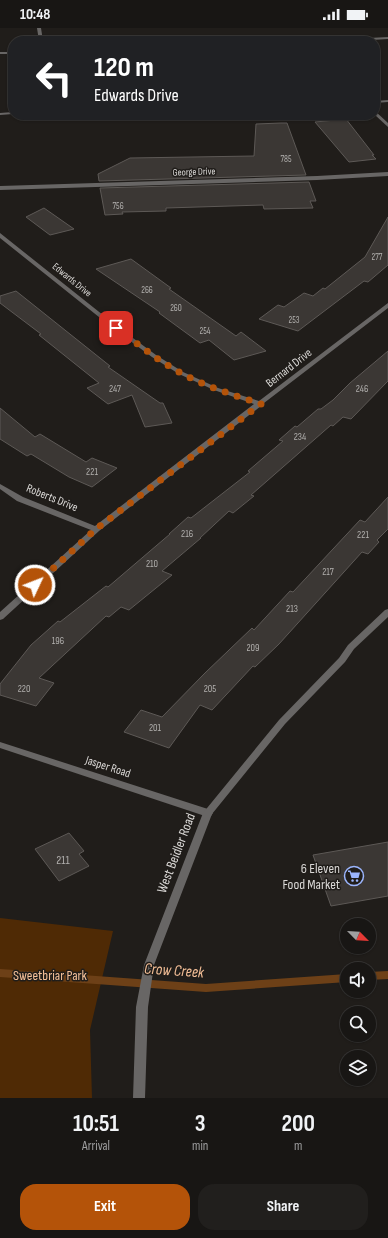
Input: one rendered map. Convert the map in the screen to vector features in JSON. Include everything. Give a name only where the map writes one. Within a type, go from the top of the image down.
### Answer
[{"type":"street","points":[[380,117],[388,126]]},
{"type":"street","name":"George Drive","points":[[0,188],[317,178],[388,174]]},
{"type":"street","name":"Edwards Drive","points":[[0,235],[116,328],[175,370],[216,389],[261,404]]},
{"type":"street","name":"Bernard Drive","points":[[0,617],[96,529],[261,404],[388,305]]},
{"type":"street","name":"Roberts Drive","points":[[0,486],[20,499],[96,529]]},
{"type":"street","name":"West Beidler Road","points":[[139,1098],[142,1007],[149,965],[208,813],[282,722],[342,660],[351,647],[388,612]]},
{"type":"street","name":"Jasper Road","points":[[0,745],[208,813]]},
{"type":"green space","name":"Sweetbriar Park","points":[[0,918],[113,931],[90,1030],[92,1098],[0,1098]]},
{"type":"building","points":[[347,120],[376,159],[349,162],[315,122]]},
{"type":"building","points":[[287,123],[306,175],[99,181],[98,174],[130,158],[254,156],[256,124]]},
{"type":"building","points":[[309,182],[316,201],[310,201],[313,208],[264,209],[263,205],[166,208],[166,211],[122,212],[123,214],[105,215],[100,188]]},
{"type":"building","points":[[44,208],[74,229],[50,235],[26,217]]},
{"type":"building","points":[[388,217],[388,265],[368,282],[364,281],[298,331],[259,319],[278,305],[284,307],[304,293],[313,296],[323,288],[325,289],[365,257]]},
{"type":"building","points":[[131,259],[171,288],[169,289],[236,336],[241,332],[266,351],[234,360],[209,340],[200,343],[159,313],[160,312],[96,269]]},
{"type":"building","points":[[16,291],[110,366],[108,367],[160,403],[163,403],[172,423],[145,427],[132,395],[108,404],[87,388],[99,383],[39,335],[41,334],[0,303],[0,296]]},
{"type":"building","points":[[388,351],[388,381],[351,419],[343,417],[333,426],[331,425],[251,495],[254,496],[233,513],[229,511],[201,538],[162,571],[172,575],[129,610],[121,607],[109,617],[106,616],[39,678],[54,683],[36,706],[0,695],[0,684],[31,645],[58,621],[60,622],[106,586],[108,587],[188,517],[191,518],[250,472],[248,471],[283,441],[279,440],[295,426],[297,427],[318,409],[321,409],[333,400],[350,383]]},
{"type":"building","points":[[0,408],[35,437],[40,434],[86,462],[92,458],[117,468],[92,487],[69,477],[31,454],[27,456],[0,439]]},
{"type":"building","points":[[388,497],[388,529],[377,540],[379,542],[368,554],[362,552],[279,644],[255,667],[253,666],[212,710],[200,705],[169,748],[124,732],[141,710],[162,717],[252,628],[254,630],[290,591],[293,592],[360,520],[365,522]]},
{"type":"building","points":[[69,833],[84,851],[79,854],[89,866],[59,881],[35,849]]},
{"type":"building","name":"6 Eleven Food Market","points":[[388,842],[388,896],[331,906],[313,855]]},
{"type":"waterway","name":"Crow Creek","points":[[0,973],[206,988],[340,978]]},
{"type":"waterway","name":"Crow Creek","points":[[376,976],[388,975]]},
{"type":"place","name":"6 Eleven Food Market","points":[[354,876]]},
{"type":"route","points":[[35,585],[96,529],[261,404],[216,389],[181,373],[154,356],[116,328]]}]
